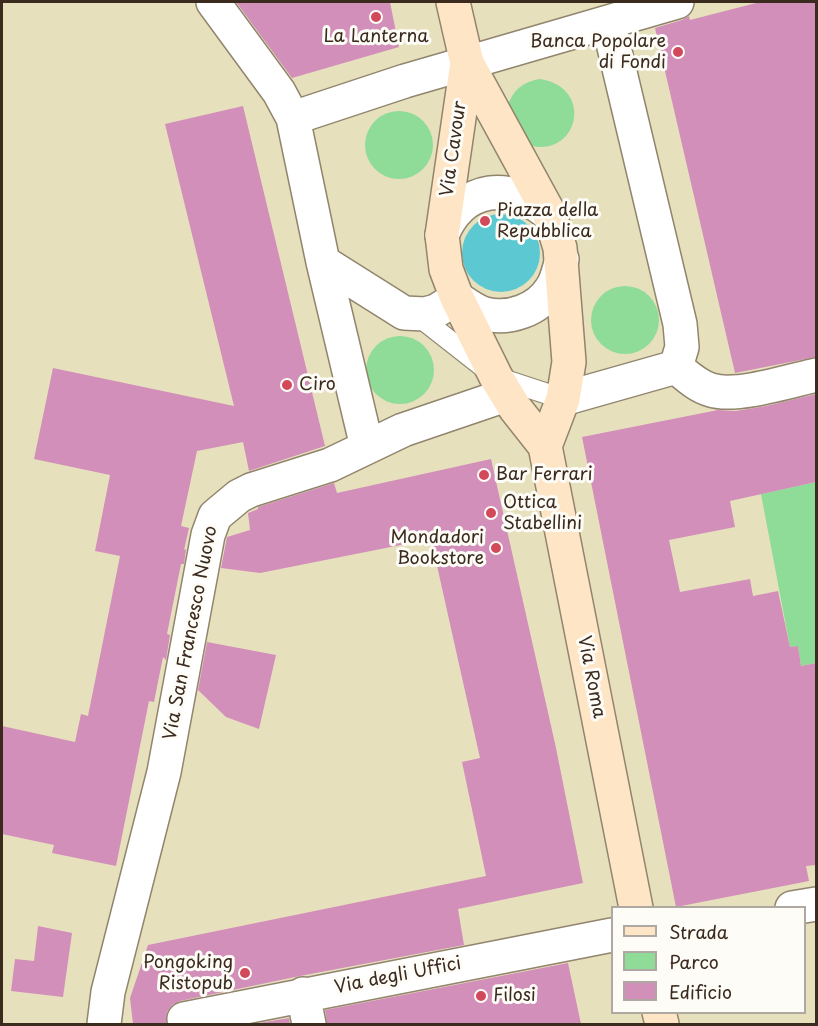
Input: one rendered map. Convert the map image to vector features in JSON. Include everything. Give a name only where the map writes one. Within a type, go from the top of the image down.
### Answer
[{"type":"main road","name":"Via Cavour","points":[[453,2],[466,63],[550,215]]},
{"type":"main road","name":"Via Cavour","points":[[442,235],[466,63]]},
{"type":"main road","points":[[545,446],[563,399],[569,349],[562,259],[550,215]]},
{"type":"main road","points":[[442,235],[446,269],[457,298]]},
{"type":"main road","name":"Via Roma","points":[[457,298],[501,386],[545,446],[636,906]]},
{"type":"street","points":[[213,2],[279,92],[293,118],[323,262],[367,447]]},
{"type":"street","points":[[293,118],[466,63],[677,2]]},
{"type":"street","points":[[608,22],[680,324],[682,347],[676,367]]},
{"type":"street","points":[[442,235],[456,211],[482,195],[514,194],[530,200],[550,215]]},
{"type":"street","points":[[323,262],[395,309],[417,315],[436,311],[457,298],[486,314],[504,316],[522,312],[538,304],[552,289],[562,259]]},
{"type":"street","points":[[676,367],[700,386],[713,391],[725,392],[739,392],[816,375]]},
{"type":"street","points":[[563,399],[676,367]]},
{"type":"street","name":"Via San Francesco Nuovo","points":[[104,1024],[108,992],[164,772],[211,526],[215,516],[222,508],[251,490],[299,477],[330,465],[501,386]]},
{"type":"street","name":"Via degli Uffici","points":[[184,1019],[306,1010],[611,935]]},
{"type":"lane","points":[[417,315],[501,386],[563,399]]},
{"type":"green space","points":[[540,79],[558,85],[569,96],[574,109],[573,123],[567,135],[556,144],[541,147],[523,143],[508,105],[520,87]]},
{"type":"green space","points":[[399,111],[412,114],[423,121],[430,132],[433,145],[430,158],[423,169],[412,176],[399,179],[386,176],[375,169],[368,158],[365,145],[368,132],[375,121],[386,114]]},
{"type":"green space","points":[[625,286],[638,289],[649,296],[656,307],[659,320],[656,333],[649,344],[638,351],[625,354],[612,351],[601,344],[594,333],[591,320],[594,307],[601,296],[612,289]]},
{"type":"green space","points":[[400,336],[413,339],[424,346],[431,357],[434,370],[431,383],[424,394],[413,401],[400,404],[387,401],[376,394],[369,383],[366,370],[369,357],[376,346],[387,339]]},
{"type":"green space","points":[[816,482],[816,663],[801,666],[798,646],[790,647],[761,494]]},
{"type":"water","points":[[501,214],[516,217],[528,226],[537,238],[540,253],[537,268],[528,280],[516,289],[501,292],[486,289],[474,280],[465,268],[462,253],[465,238],[474,226],[486,217]]},
{"type":"building","points":[[236,2],[390,2],[399,47],[292,78]]},
{"type":"building","points":[[760,2],[816,2],[816,357],[735,373],[655,28],[689,16],[690,20]]},
{"type":"building","points":[[243,106],[325,446],[249,471],[243,442],[197,451],[181,526],[189,528],[184,550],[186,549],[184,564],[181,564],[167,634],[170,635],[166,660],[163,657],[154,702],[149,701],[116,866],[52,853],[54,845],[2,834],[2,726],[75,742],[81,714],[88,716],[120,556],[95,551],[110,475],[34,459],[53,368],[234,406],[165,124]]},
{"type":"building","points":[[816,394],[816,482],[730,501],[735,527],[669,540],[680,592],[750,579],[753,596],[778,591],[790,647],[798,646],[801,666],[816,663],[816,865],[806,866],[809,881],[676,906],[582,437],[718,410],[736,411]]},
{"type":"building","points":[[491,459],[556,748],[583,883],[458,909],[464,945],[180,1001],[172,1005],[167,1012],[166,1024],[133,1024],[130,998],[148,945],[486,876],[462,762],[480,758],[431,539],[260,573],[221,568],[227,537],[250,530],[248,513],[258,507],[334,483],[337,493]]},
{"type":"building","points":[[207,642],[276,655],[259,729],[226,717],[198,690]]},
{"type":"building","points":[[38,926],[72,933],[63,997],[11,991],[15,959],[34,961]]},
{"type":"building","name":"Filosi","points":[[568,963],[581,1024],[327,1024],[325,1010]]},
{"type":"building","points":[[289,1018],[290,1024],[253,1024]]},
{"type":"place","name":"La Lanterna","points":[[376,17]]},
{"type":"place","name":"Banca Popolare di Fondi","points":[[678,52]]},
{"type":"place","name":"Piazza della Repubblica","points":[[485,221]]},
{"type":"place","name":"Ciro","points":[[287,385]]},
{"type":"place","name":"Bar Ferrari","points":[[484,475]]},
{"type":"place","name":"Ottica Stabellini","points":[[491,513]]},
{"type":"place","name":"Mondadori Bookstore","points":[[496,548]]},
{"type":"place","name":"Pongoking Ristopub","points":[[245,973]]},
{"type":"place","name":"Filosi","points":[[481,996]]}]
